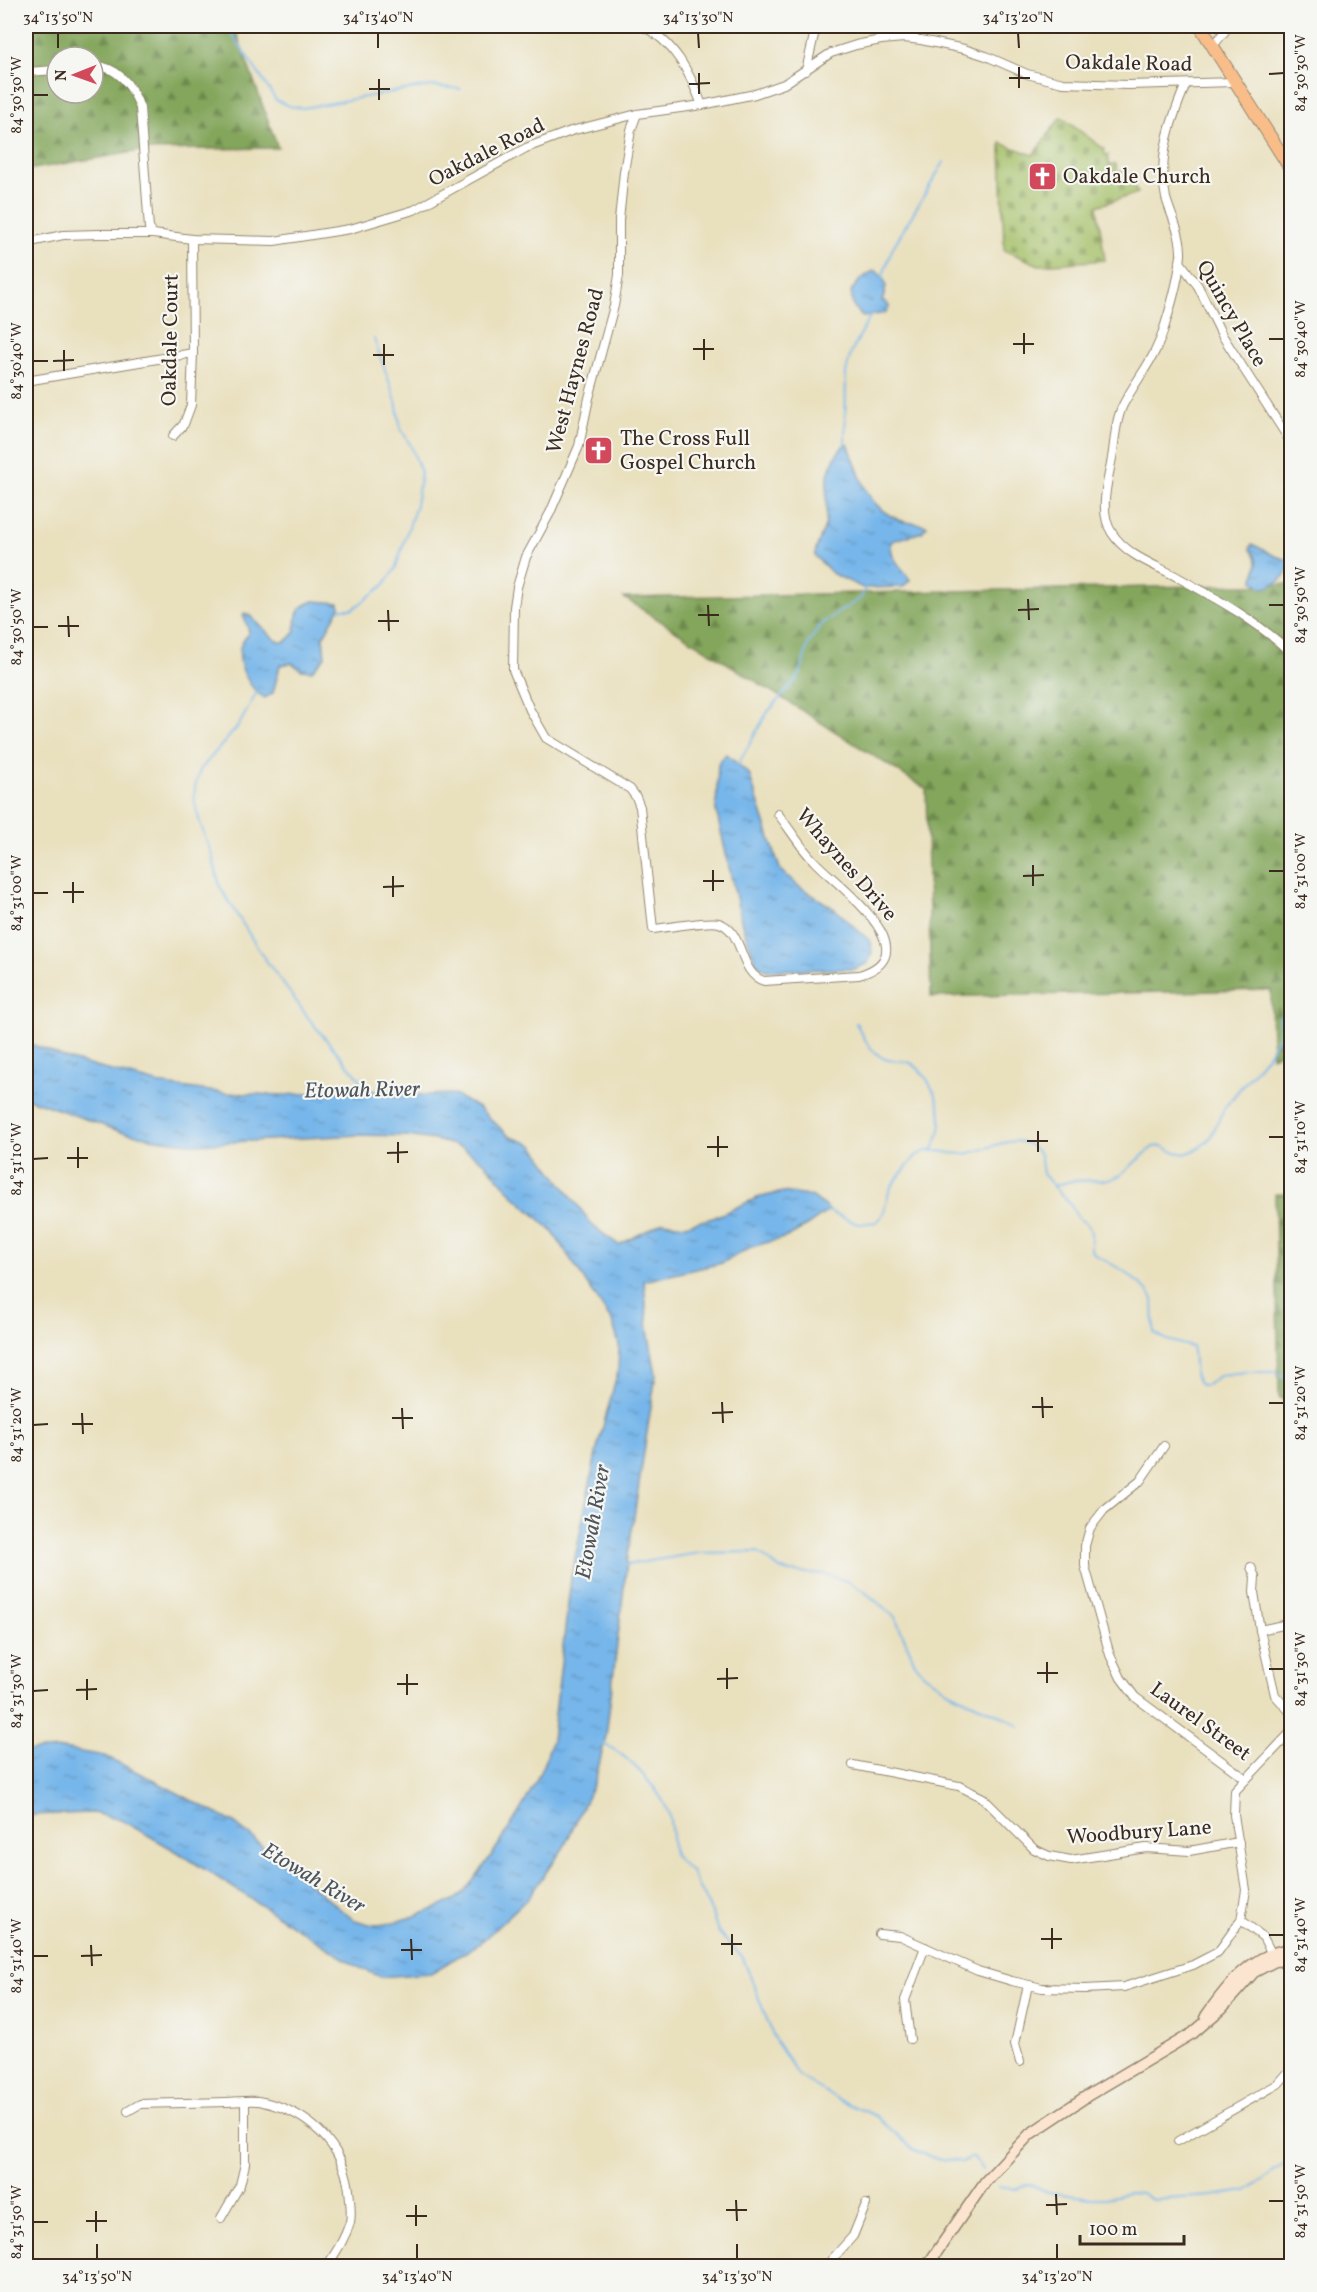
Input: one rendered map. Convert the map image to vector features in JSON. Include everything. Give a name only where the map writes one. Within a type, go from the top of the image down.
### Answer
[{"type":"main road","points":[[1200,26],[1292,171]]},
{"type":"street","points":[[642,26],[658,35],[679,58],[702,105]]},
{"type":"street","points":[[806,70],[816,26]]},
{"type":"street","points":[[1213,46],[1229,26]]},
{"type":"street","name":"Oakdale Road","points":[[26,243],[63,235],[153,234],[192,239],[274,241],[350,229],[414,210],[496,164],[555,137],[591,125],[637,114],[735,99],[784,84],[831,53],[856,45],[904,38],[964,49],[1030,75],[1063,83],[1106,85],[1235,82]]},
{"type":"street","points":[[105,67],[117,72],[125,79],[140,108],[149,228],[153,234]]},
{"type":"street","points":[[26,72],[45,71]]},
{"type":"street","points":[[1186,84],[1172,120],[1163,168],[1167,200],[1179,240],[1180,262],[1160,344],[1142,377],[1132,389],[1120,414],[1105,495],[1108,525],[1121,544],[1145,562],[1178,577],[1251,620],[1292,654]]},
{"type":"street","name":"West Haynes Road","points":[[637,114],[631,130],[624,172],[619,220],[619,275],[614,306],[589,398],[579,446],[550,513],[526,557],[517,587],[514,607],[513,672],[546,738],[621,783],[636,797],[640,807],[653,929]]},
{"type":"street","name":"Oakdale Court","points":[[173,436],[184,424],[191,405],[192,239]]},
{"type":"street","name":"Quincy Place","points":[[1180,262],[1198,286],[1222,335],[1292,444]]},
{"type":"street","points":[[26,381],[193,353]]},
{"type":"street","name":"Whaynes Drive","points":[[653,929],[718,922],[729,929],[737,941],[751,972],[757,979],[764,981],[859,975],[872,971],[879,965],[885,956],[886,948],[885,938],[880,928],[865,908],[813,860],[778,813]]},
{"type":"street","name":"Laurel Street","points":[[1164,1446],[1140,1481],[1104,1510],[1090,1528],[1084,1546],[1084,1566],[1110,1654],[1121,1678],[1135,1697],[1246,1779]]},
{"type":"street","points":[[1251,1567],[1255,1577],[1254,1592],[1260,1630],[1275,1695],[1292,1714]]},
{"type":"street","points":[[1260,1630],[1292,1623]]},
{"type":"street","points":[[879,1934],[900,1936],[978,1971],[1042,1988],[1124,1987],[1193,1965],[1218,1952],[1241,1920],[1246,1890],[1234,1815],[1235,1791],[1292,1731]]},
{"type":"street","name":"Woodbury Lane","points":[[853,1765],[959,1786],[983,1798],[1034,1849],[1049,1856],[1071,1860],[1146,1848],[1189,1851],[1239,1842]]},
{"type":"street","points":[[1241,1920],[1263,1937],[1274,1958]]},
{"type":"street","points":[[910,2039],[904,2000],[926,1947]]},
{"type":"street","points":[[1274,1958],[1292,1949]]},
{"type":"street","points":[[927,2266],[985,2182],[1030,2134],[1087,2096],[1193,2033],[1240,1973],[1262,1958],[1292,1959]]},
{"type":"street","points":[[1020,2062],[1014,2044],[1028,1985]]},
{"type":"street","points":[[1178,2141],[1278,2084],[1292,2068]]},
{"type":"street","points":[[128,2110],[140,2103],[261,2101],[297,2114],[313,2124],[329,2141],[340,2158],[348,2181],[351,2220],[341,2244],[327,2266]]},
{"type":"street","points":[[221,2218],[240,2185],[245,2164],[245,2102]]},
{"type":"street","points":[[826,2266],[853,2236],[866,2204]]},
{"type":"green space","points":[[26,26],[234,26],[278,148],[146,150],[26,170]]},
{"type":"green space","points":[[1061,117],[1104,149],[1105,155],[1108,155],[1109,165],[1116,164],[1117,172],[1127,171],[1138,193],[1097,206],[1105,260],[1039,265],[1004,250],[1001,143],[1033,155]]},
{"type":"green space","points":[[1291,584],[1291,1047],[1272,1056],[1271,990],[931,997],[926,789],[624,598]]},
{"type":"green space","points":[[1275,1194],[1291,1194],[1291,1404],[1279,1397]]},
{"type":"water","points":[[875,270],[885,281],[886,288],[882,301],[889,307],[885,313],[863,317],[853,306],[851,291],[861,279]]},
{"type":"water","points":[[845,444],[848,444],[865,488],[878,507],[899,520],[927,526],[922,532],[892,541],[892,552],[896,562],[910,580],[903,587],[863,588],[833,574],[815,556],[826,520],[829,472],[837,454]]},
{"type":"water","points":[[1252,544],[1275,556],[1291,561],[1285,575],[1273,585],[1263,588],[1254,581],[1257,561],[1250,549]]},
{"type":"water","points":[[314,601],[339,603],[340,607],[323,637],[325,657],[312,671],[301,670],[292,663],[280,665],[273,693],[265,698],[254,689],[246,677],[241,662],[241,646],[249,631],[244,613],[248,614],[273,638],[283,642],[295,632],[300,610]]},
{"type":"water","points":[[726,754],[749,774],[780,869],[798,886],[835,909],[871,942],[872,953],[868,963],[854,969],[766,970],[756,963],[742,924],[716,810],[718,764]]},
{"type":"water","name":"Etowah River","points":[[26,1042],[70,1060],[164,1085],[225,1093],[284,1095],[363,1090],[423,1095],[453,1094],[479,1108],[509,1136],[533,1145],[593,1226],[619,1245],[663,1222],[685,1225],[713,1218],[757,1198],[783,1192],[813,1197],[829,1210],[787,1237],[751,1247],[722,1263],[644,1281],[648,1331],[656,1374],[627,1562],[606,1736],[595,1781],[564,1847],[527,1899],[479,1944],[431,1973],[381,1977],[356,1966],[176,1851],[121,1820],[93,1813],[26,1815],[26,1751],[63,1749],[105,1756],[155,1781],[234,1823],[354,1920],[376,1925],[395,1922],[434,1909],[462,1894],[495,1850],[520,1811],[535,1784],[552,1740],[571,1578],[597,1449],[618,1371],[619,1345],[613,1323],[552,1231],[515,1197],[485,1163],[461,1147],[406,1136],[359,1135],[196,1144],[119,1131],[26,1098]]},
{"type":"waterway","points":[[227,26],[276,100],[289,106],[303,108],[432,86],[461,89]]},
{"type":"waterway","points":[[882,278],[893,247],[944,162]]},
{"type":"waterway","points":[[845,444],[846,372],[851,353],[870,316]]},
{"type":"waterway","points":[[340,609],[353,609],[383,586],[395,570],[416,505],[421,473],[411,446],[401,429],[396,401],[374,339]]},
{"type":"waterway","points":[[737,766],[767,713],[800,675],[808,644],[822,623],[861,598],[865,588]]},
{"type":"waterway","points":[[257,692],[239,725],[200,770],[194,800],[200,823],[212,855],[220,887],[262,955],[313,1024],[371,1092]]},
{"type":"waterway","points":[[1053,1186],[1071,1181],[1108,1180],[1119,1176],[1153,1147],[1163,1146],[1171,1151],[1185,1154],[1198,1149],[1210,1138],[1225,1107],[1270,1052],[1280,1033],[1280,1017],[1292,1004]]},
{"type":"waterway","points":[[856,1023],[873,1051],[889,1060],[911,1063],[928,1081],[940,1107],[941,1116],[939,1133],[932,1151]]},
{"type":"waterway","points":[[826,1210],[858,1224],[877,1222],[884,1211],[890,1189],[920,1153],[932,1151],[963,1154],[1002,1143],[1018,1141],[1026,1143],[1040,1154],[1043,1174],[1070,1204],[1078,1218],[1088,1225],[1091,1232],[1091,1250],[1097,1256],[1124,1271],[1146,1289],[1153,1299],[1154,1333],[1167,1340],[1192,1347],[1195,1372],[1201,1385],[1207,1385],[1220,1375],[1246,1372],[1276,1372],[1292,1380]]},
{"type":"waterway","points":[[626,1565],[699,1553],[758,1552],[780,1569],[789,1572],[825,1574],[849,1582],[895,1617],[915,1663],[923,1673],[949,1692],[1019,1726]]},
{"type":"waterway","points":[[602,1744],[621,1754],[640,1771],[663,1800],[670,1820],[674,1856],[690,1870],[712,1913],[718,1932],[743,1958],[775,2040],[799,2076],[839,2100],[876,2116],[913,2149],[929,2157],[962,2162],[972,2157],[983,2170]]},
{"type":"waterway","points":[[997,2187],[1015,2189],[1030,2184],[1048,2192],[1091,2198],[1106,2198],[1129,2193],[1141,2194],[1153,2200],[1211,2196],[1247,2191],[1292,2159]]},
{"type":"place","name":"Oakdale Church","points":[[1042,177]]},
{"type":"place","name":"The Cross Full Gospel Church","points":[[599,451]]}]
